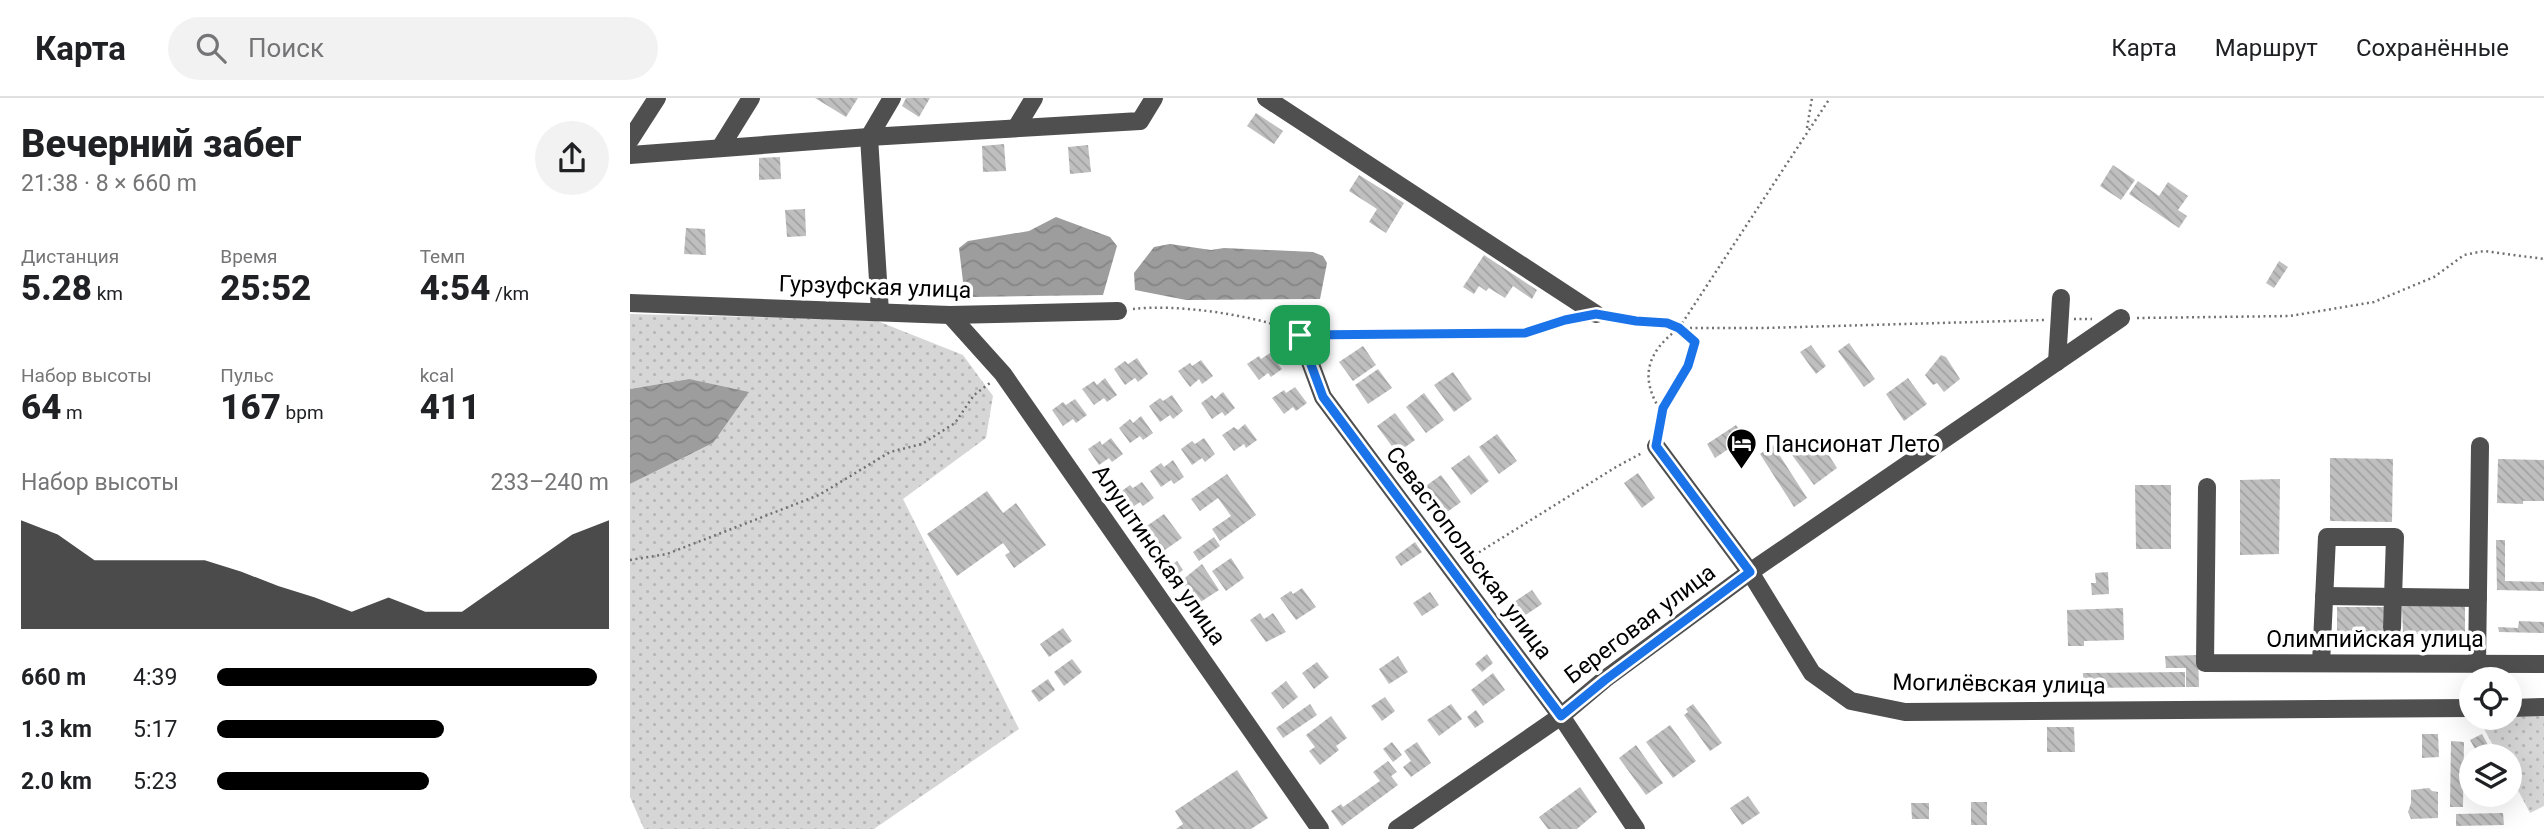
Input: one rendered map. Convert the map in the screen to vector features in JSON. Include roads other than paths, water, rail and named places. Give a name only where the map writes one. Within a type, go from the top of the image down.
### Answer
[{"type":"street","points":[[630,140],[657,98]]},
{"type":"street","points":[[720,148],[751,98]]},
{"type":"street","points":[[880,312],[869,137],[892,98]]},
{"type":"street","points":[[1016,128],[1034,98]]},
{"type":"street","points":[[630,155],[1140,121],[1154,98]]},
{"type":"street","points":[[1275,101],[1596,314]]},
{"type":"street","points":[[2057,362],[2060,298]]},
{"type":"street","name":"Гурзуфская улица","points":[[630,303],[950,315],[1118,311]]},
{"type":"street","name":"Алуштинская улица","points":[[950,315],[1003,374],[1320,829]]},
{"type":"street","name":"Береговая улица","points":[[1397,829],[1561,716],[1750,572],[2121,318]]},
{"type":"street","name":"Севастопольская улица","points":[[1300,335],[1323,397],[1561,716],[1636,829]]},
{"type":"street","name":"Могилёвская улица","points":[[1656,446],[1750,572],[1812,673],[1851,701],[1905,712],[2459,708]]},
{"type":"street","points":[[2477,664],[2480,446]]},
{"type":"street","name":"Олимпийская улица","points":[[2207,487],[2205,663],[2544,664]]},
{"type":"street","points":[[2321,663],[2327,537],[2395,537],[2392,628]]},
{"type":"street","points":[[2324,596],[2478,598]]},
{"type":"street","points":[[2522,708],[2544,708]]},
{"type":"water","points":[[1056,217],[1110,237],[1117,246],[1103,295],[972,297],[964,290],[959,248],[968,241],[1029,231]]},
{"type":"water","points":[[1170,244],[1211,250],[1224,248],[1313,252],[1323,256],[1327,263],[1320,299],[1186,300],[1135,290],[1134,273],[1154,247]]},
{"type":"water","points":[[689,379],[749,392],[713,443],[630,484],[630,389]]},
{"type":"place","name":"Пансионат Лето","points":[[1742,471]]}]
